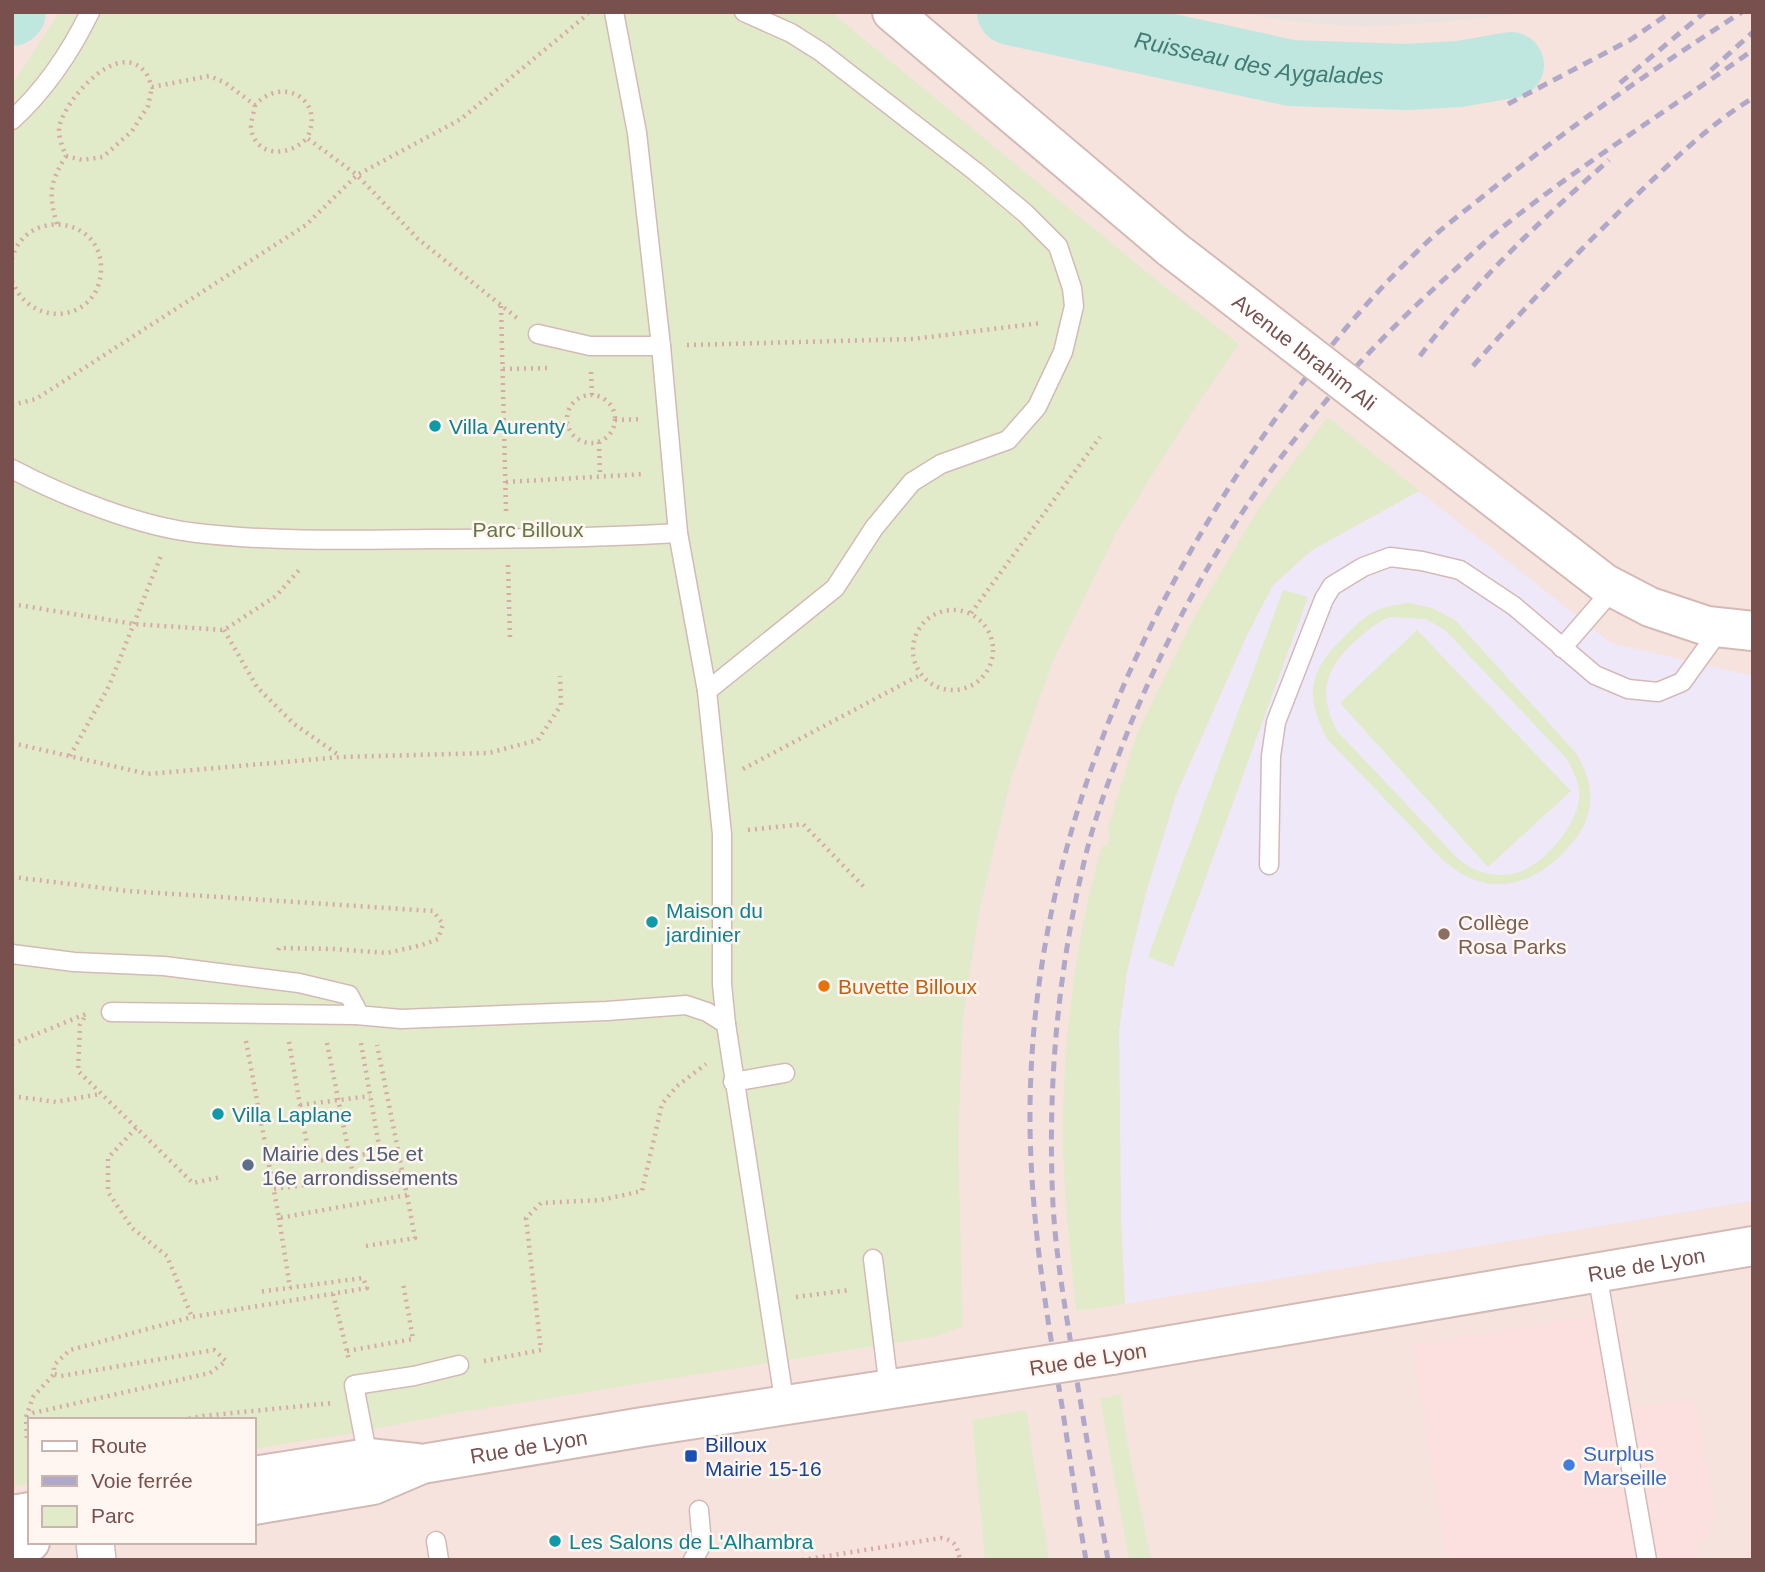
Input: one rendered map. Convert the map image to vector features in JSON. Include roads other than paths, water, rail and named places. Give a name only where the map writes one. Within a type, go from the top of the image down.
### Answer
[{"type":"street","name":"Avenue Ibrahim Ali","points":[[892,12],[1172,249],[1614,588],[1650,607],[1707,626],[1737,629]]},
{"type":"street","name":"Rue de Lyon","points":[[256,1504],[373,1485],[422,1464],[1112,1355],[1753,1246]]},
{"type":"street","name":"Rue de Lyon","points":[[256,1476],[368,1458],[422,1464]]},
{"type":"lane","points":[[12,120],[37,97],[74,46],[90,12]]},
{"type":"lane","points":[[614,12],[637,133],[661,346],[678,533],[707,691],[722,834],[722,984],[733,1082],[785,1406]]},
{"type":"lane","points":[[707,691],[835,587],[874,528],[912,482],[941,464],[1008,439],[1037,407],[1063,352],[1074,306],[1072,288],[1058,246],[1025,213],[821,52],[791,33],[744,12]]},
{"type":"lane","points":[[538,334],[590,346],[661,346]]},
{"type":"lane","points":[[12,469],[120,515],[195,533],[269,538],[507,539],[678,533]]},
{"type":"lane","points":[[1269,865],[1271,756],[1276,722],[1332,586],[1363,566],[1390,557],[1460,570],[1514,606],[1595,675],[1628,689],[1658,692],[1682,682],[1737,629]]},
{"type":"lane","points":[[1562,648],[1614,588]]},
{"type":"lane","points":[[12,954],[74,962],[164,966],[299,983],[349,995],[357,1010],[364,1016]]},
{"type":"lane","points":[[111,1012],[321,1014],[401,1019],[607,1011],[686,1005],[707,1012],[726,1024]]},
{"type":"lane","points":[[733,1082],[785,1073]]},
{"type":"lane","points":[[873,1259],[889,1389]]},
{"type":"lane","points":[[1597,1273],[1647,1560]]},
{"type":"lane","points":[[368,1458],[354,1385],[414,1376],[459,1365]]},
{"type":"lane","points":[[256,1492],[422,1464]]},
{"type":"lane","points":[[693,1560],[702,1544],[699,1510]]},
{"type":"lane","points":[[436,1541],[439,1560]]},
{"type":"waterway","name":"Ruisseau des Aygalades","points":[[1010,12],[1291,73],[1406,77],[1459,74],[1511,65]]},
{"type":"railway","points":[[1508,104],[1630,40],[1671,12]]},
{"type":"railway","points":[[1620,83],[1705,12]]},
{"type":"railway","points":[[1086,1560],[1036,1231],[1030,1124],[1034,1029],[1047,935],[1068,843],[1097,752],[1133,664],[1175,579],[1223,497],[1293,395],[1384,285],[1438,232],[1544,148],[1642,78],[1742,12]]},
{"type":"railway","points":[[1711,70],[1753,32]]},
{"type":"railway","points":[[1108,1560],[1059,1262],[1053,1205],[1053,1071],[1062,982],[1077,894],[1096,818],[1131,723],[1160,658],[1227,536],[1306,425],[1350,373],[1398,323],[1504,226],[1596,158],[1753,50]]},
{"type":"railway","points":[[1473,366],[1557,275],[1645,187],[1710,128],[1753,98]]},
{"type":"railway","points":[[1420,356],[1463,303],[1509,253],[1609,160]]},
{"type":"place","name":"Villa Aurenty","points":[[435,426]]},
{"type":"place","name":"Maison du jardinier","points":[[652,922]]},
{"type":"place","name":"Collège Rosa Parks","points":[[1444,934]]},
{"type":"place","name":"Buvette Billoux","points":[[824,986]]},
{"type":"place","name":"Villa Laplane","points":[[218,1114]]},
{"type":"place","name":"Mairie des 15e et 16e arrondissements","points":[[248,1165]]},
{"type":"place","name":"Billoux Mairie 15-16","points":[[691,1456]]},
{"type":"place","name":"Surplus Marseille","points":[[1569,1465]]},
{"type":"place","name":"Les Salons de L'Alhambra","points":[[555,1541]]},
{"type":"park label","name":"Parc Billoux","points":[[528,529]]}]
